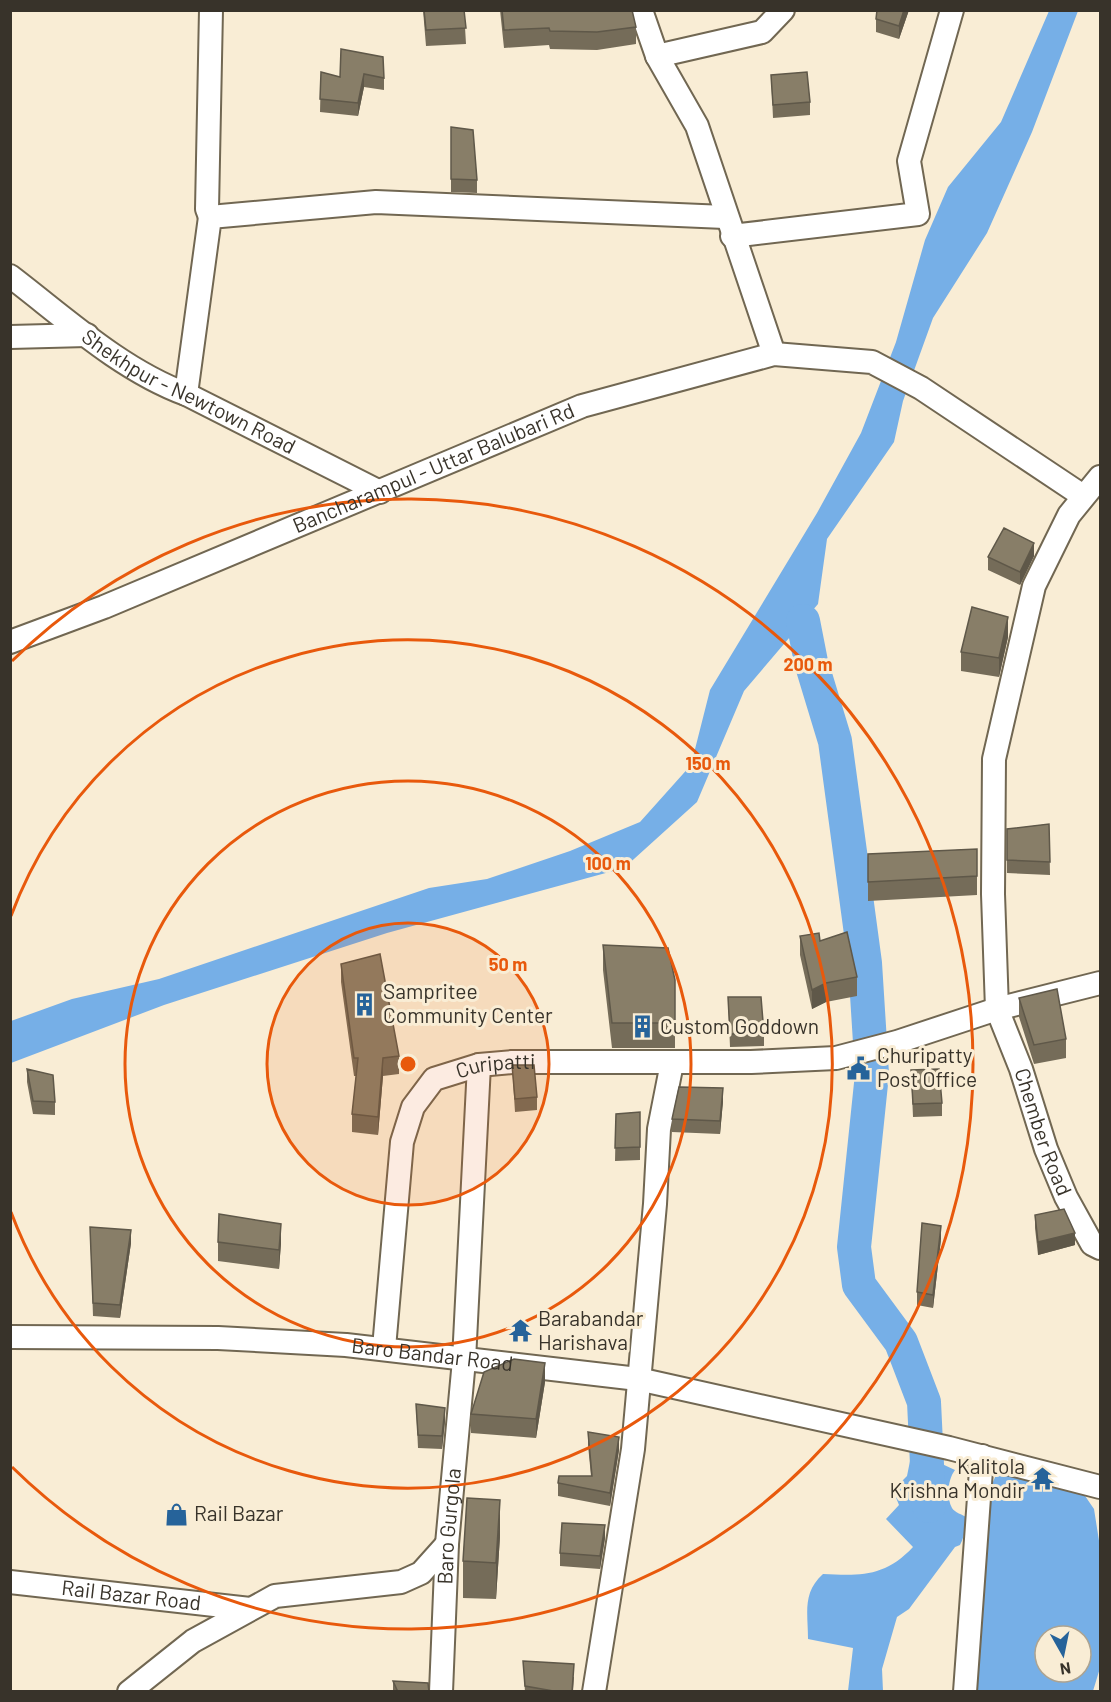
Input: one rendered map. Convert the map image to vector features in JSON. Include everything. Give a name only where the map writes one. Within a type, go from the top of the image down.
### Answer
[{"type":"street","points":[[186,394],[210,217],[207,209],[212,10]]},
{"type":"street","points":[[641,10],[657,56],[697,126],[774,354]]},
{"type":"street","points":[[657,56],[762,32],[783,10]]},
{"type":"street","points":[[210,217],[376,202],[729,226],[918,214],[909,161],[952,10]]},
{"type":"street","name":"Shekhpur - Newtown Road","points":[[10,276],[87,336],[161,385],[186,394],[380,492]]},
{"type":"street","points":[[10,337],[87,336]]},
{"type":"street","name":"Bancharampul - Uttar Balubari Rd","points":[[10,642],[104,607],[582,406],[774,354],[872,362],[921,388],[1083,496]]},
{"type":"street","name":"Chember Road","points":[[1101,477],[1069,515],[1034,586],[994,759],[993,894],[997,1009],[1021,1069],[1043,1140],[1066,1197],[1092,1244],[1101,1248]]},
{"type":"street","name":"Curipatti","points":[[384,1348],[402,1142],[413,1107],[434,1079],[479,1065],[512,1062],[672,1063],[836,1058],[897,1042],[997,1009],[1101,983]]},
{"type":"street","points":[[594,1692],[633,1449],[655,1204],[659,1129],[672,1063]]},
{"type":"street","name":"Baro Gurgola","points":[[441,1692],[447,1544],[464,1360],[479,1065]]},
{"type":"street","name":"Baro Bandar Road","points":[[10,1338],[218,1338],[384,1348],[464,1360],[638,1379],[928,1443],[1101,1487]]},
{"type":"street","points":[[965,1692],[982,1456]]},
{"type":"street","points":[[129,1692],[194,1641],[275,1596],[401,1582],[421,1573],[447,1544]]},
{"type":"street","name":"Rail Bazar Road","points":[[10,1582],[250,1609]]},
{"type":"water","points":[[1049,11],[1078,11],[1032,132],[987,233],[933,318],[903,401],[894,442],[827,539],[818,604],[744,691],[697,802],[624,868],[387,933],[164,1005],[11,1063],[11,1021],[72,999],[159,979],[429,888],[487,879],[570,851],[640,822],[691,765],[710,690],[817,513],[861,433],[896,342],[925,240],[948,187],[1001,122]]},
{"type":"water","points":[[915,1456],[931,1460],[928,1467],[942,1464],[955,1470],[949,1483],[948,1494],[953,1509],[968,1518],[965,1532],[960,1545],[955,1547],[909,1609],[897,1617],[882,1669],[883,1691],[848,1691],[853,1648],[808,1639],[809,1596],[816,1581],[823,1574],[849,1575],[882,1569],[903,1557],[913,1547],[886,1519],[899,1505],[893,1490],[907,1476],[910,1461]]},
{"type":"water","points":[[998,1470],[1020,1474],[1032,1482],[1055,1481],[1081,1490],[1094,1509],[1100,1547],[1100,1668],[1093,1691],[971,1692],[981,1639],[974,1635],[988,1494]]},
{"type":"building","points":[[424,10],[464,10],[466,28],[426,30]]},
{"type":"building","points":[[502,10],[632,10],[636,27],[597,32],[550,31],[549,28],[504,30]]},
{"type":"building","points":[[877,10],[904,10],[899,26],[876,19]]},
{"type":"building","points":[[341,49],[383,57],[384,78],[364,74],[358,103],[320,99],[321,72],[340,77]]},
{"type":"building","points":[[807,72],[810,102],[773,105],[771,75]]},
{"type":"building","points":[[451,127],[473,130],[477,180],[451,179]]},
{"type":"building","points":[[1004,528],[1034,543],[1020,572],[988,557]]},
{"type":"building","points":[[972,607],[1008,617],[999,658],[961,652]]},
{"type":"building","points":[[1049,824],[1050,862],[1007,860],[1007,829]]},
{"type":"building","points":[[977,849],[977,876],[868,882],[868,854]]},
{"type":"building","points":[[847,932],[857,977],[826,983],[812,990],[800,936],[819,933],[820,941]]},
{"type":"building","name":"Custom Goddown","points":[[603,945],[668,948],[675,980],[675,1023],[612,1023]]},
{"type":"building","name":"Sampritee Community Center","points":[[380,954],[399,1056],[383,1058],[378,1117],[352,1114],[358,1058],[354,1058],[341,964]]},
{"type":"building","points":[[1057,989],[1066,1039],[1034,1045],[1019,998]]},
{"type":"building","points":[[728,997],[761,997],[764,1034],[730,1034]]},
{"type":"building","points":[[512,1065],[534,1065],[537,1097],[515,1099]]},
{"type":"building","points":[[27,1069],[53,1075],[55,1102],[33,1101]]},
{"type":"building","points":[[939,1069],[942,1103],[913,1104],[911,1070]]},
{"type":"building","points":[[679,1087],[723,1088],[720,1121],[672,1119]]},
{"type":"building","points":[[640,1112],[640,1147],[615,1148],[616,1114]]},
{"type":"building","points":[[1064,1209],[1075,1233],[1038,1242],[1035,1215]]},
{"type":"building","points":[[219,1214],[281,1224],[279,1250],[218,1242]]},
{"type":"building","points":[[922,1223],[941,1226],[933,1295],[917,1292]]},
{"type":"building","points":[[90,1227],[131,1230],[120,1305],[93,1303]]},
{"type":"building","points":[[514,1359],[545,1363],[536,1419],[471,1414],[484,1372]]},
{"type":"building","points":[[416,1404],[445,1408],[442,1436],[418,1435]]},
{"type":"building","points":[[588,1432],[619,1437],[610,1493],[558,1483],[559,1476],[592,1476]]},
{"type":"building","points":[[467,1498],[500,1500],[496,1563],[463,1561]]},
{"type":"building","points":[[562,1523],[605,1525],[600,1556],[560,1553]]},
{"type":"building","points":[[523,1661],[574,1664],[572,1692],[525,1686]]},
{"type":"building","points":[[393,1681],[428,1683],[429,1692],[398,1692]]},
{"type":"waterway","points":[[803,621],[811,662],[835,741],[865,963],[872,1074],[854,1247],[859,1285],[901,1342],[924,1402],[929,1506]]},
{"type":"place","name":"Sampritee Community Center","points":[[365,1004]]},
{"type":"place","name":"Custom Goddown","points":[[642,1027]]},
{"type":"place","name":"Churipatty Post Office","points":[[859,1068]]},
{"type":"place","name":"Barabandar Harishava","points":[[520,1331]]},
{"type":"place","name":"Kalitola Krishna Mondir","points":[[1043,1479]]},
{"type":"place","name":"Rail Bazar","points":[[176,1514]]}]
